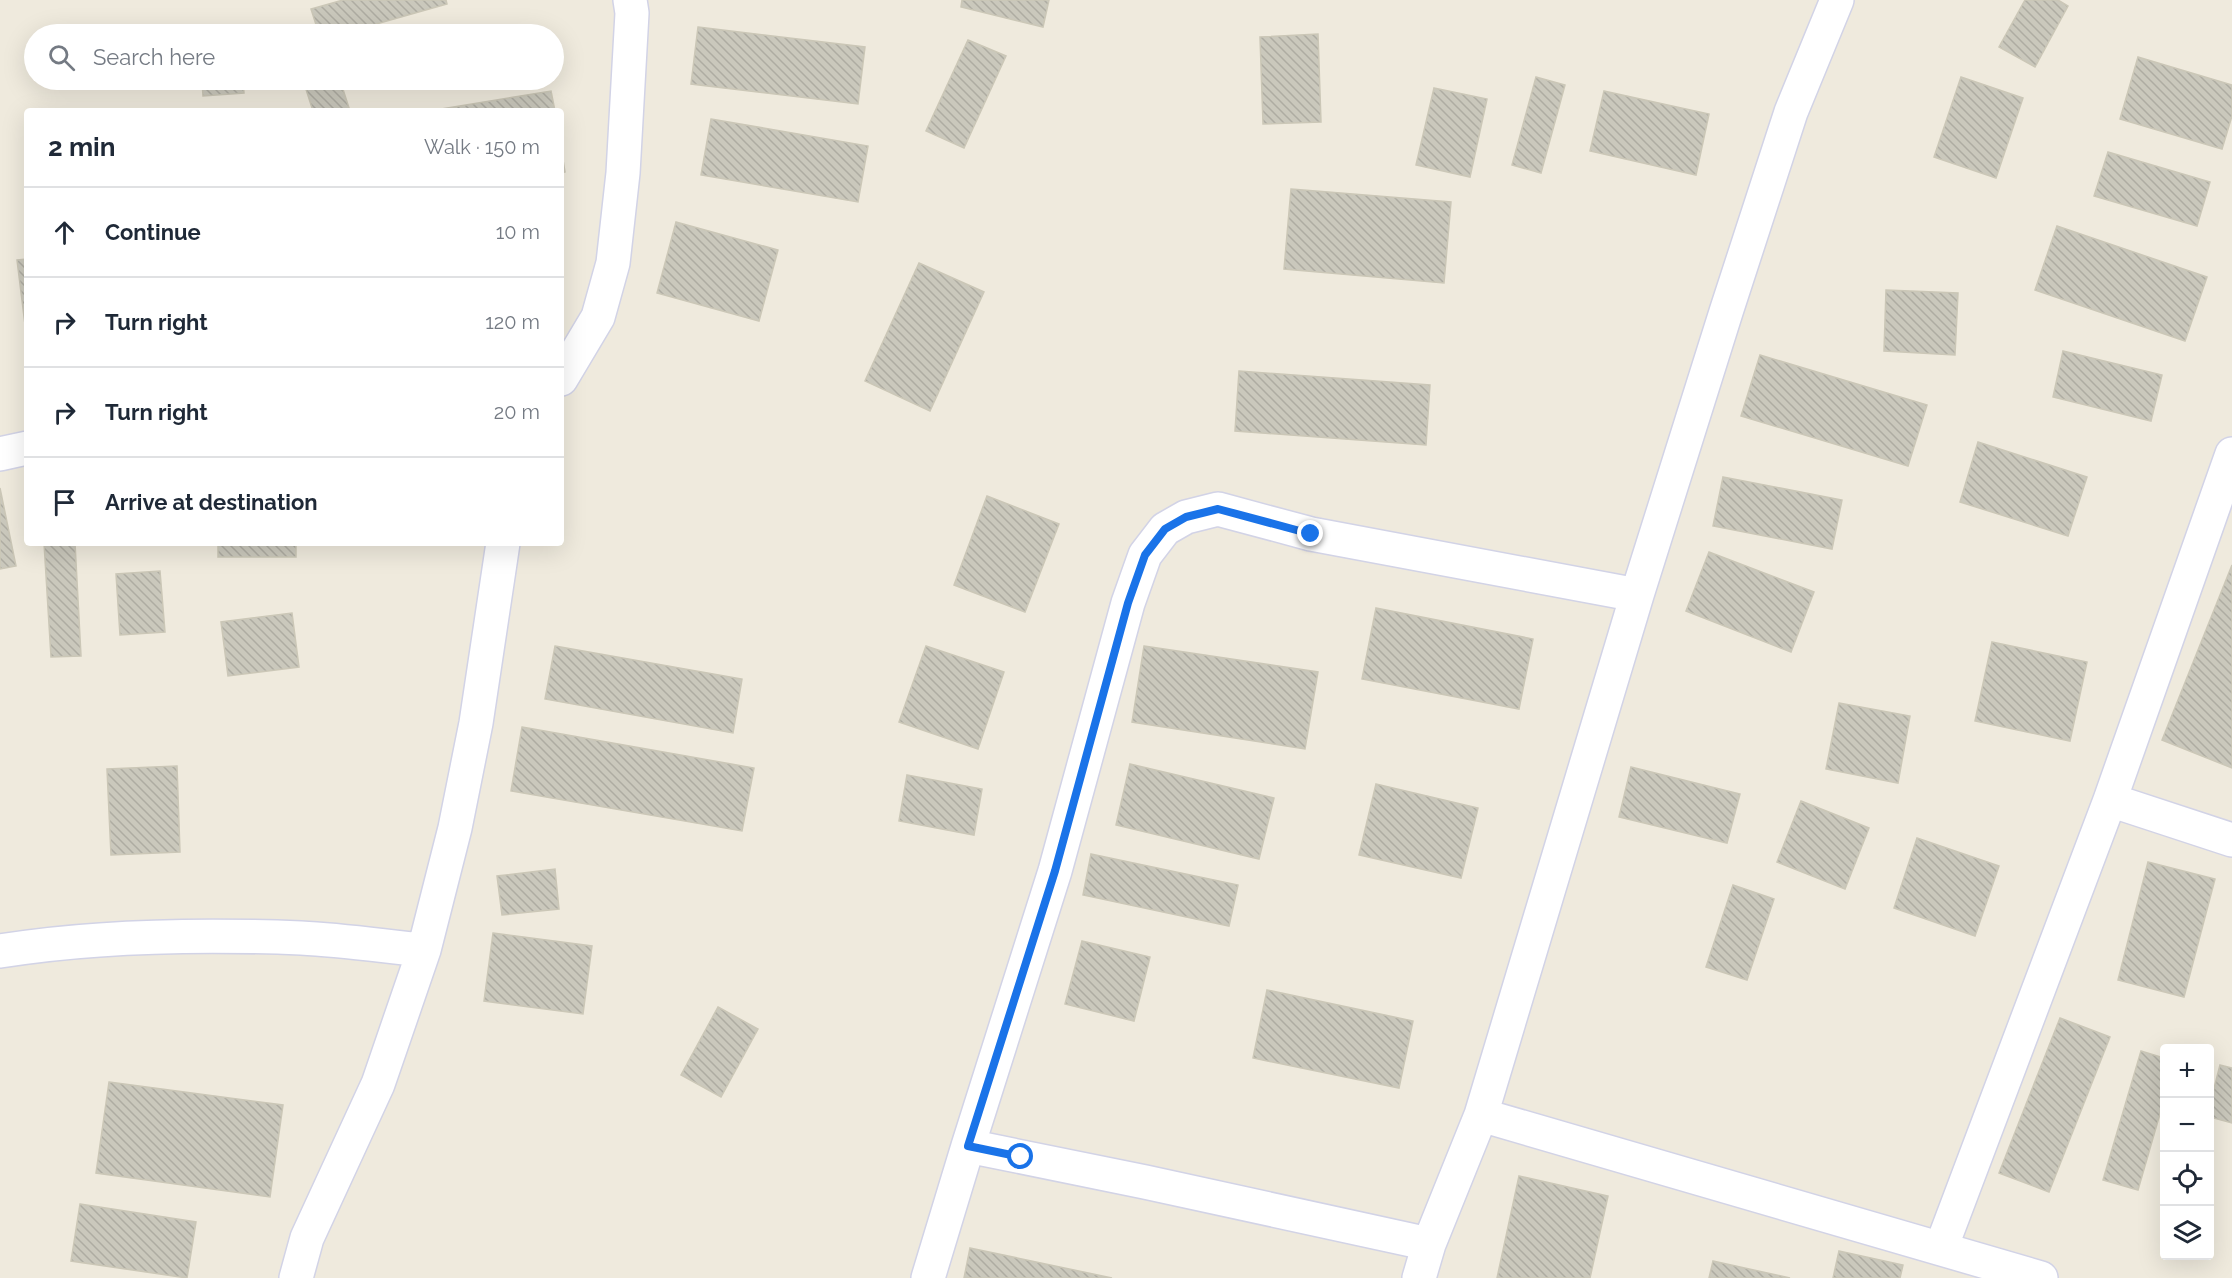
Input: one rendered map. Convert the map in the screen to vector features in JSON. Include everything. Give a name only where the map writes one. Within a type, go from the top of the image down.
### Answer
[{"type":"street","points":[[564,369],[598,317],[613,263],[623,173],[632,12],[630,0]]},
{"type":"street","points":[[1419,1278],[1429,1245],[1481,1115],[1637,596],[1791,112],[1837,0]]},
{"type":"street","points":[[0,454],[24,449]]},
{"type":"street","points":[[1941,1248],[2110,800],[2232,454]]},
{"type":"street","points":[[928,1278],[1055,871],[1128,603],[1145,555],[1165,529],[1186,517],[1218,509],[1311,534],[1637,596]]},
{"type":"street","points":[[296,1278],[308,1238],[378,1084],[424,950],[455,828],[474,734],[503,546]]},
{"type":"street","points":[[2110,800],[2232,840]]},
{"type":"street","points":[[0,951],[99,939],[182,936],[303,938],[424,950]]},
{"type":"street","points":[[1481,1115],[2041,1278]]},
{"type":"street","points":[[968,1146],[1145,1182],[1429,1245]]},
{"type":"building","points":[[343,0],[446,0],[447,4],[376,24],[316,24],[311,9]]},
{"type":"building","points":[[962,0],[1049,0],[1043,27],[961,7]]},
{"type":"building","points":[[2025,0],[2058,0],[2068,6],[2035,67],[1999,47]]},
{"type":"building","points":[[698,27],[865,47],[858,104],[691,84]]},
{"type":"building","points":[[1318,34],[1321,122],[1263,124],[1260,37]]},
{"type":"building","points":[[968,40],[1006,56],[964,148],[926,131]]},
{"type":"building","points":[[2138,57],[2232,85],[2232,116],[2222,149],[2120,119]]},
{"type":"building","points":[[1536,77],[1565,85],[1541,173],[1512,165]]},
{"type":"building","points":[[1961,77],[2023,98],[1996,178],[1934,157]]},
{"type":"building","points":[[1434,88],[1487,99],[1470,177],[1416,165]]},
{"type":"building","points":[[203,90],[244,90],[244,93],[203,96]]},
{"type":"building","points":[[306,90],[343,90],[349,108],[312,108]]},
{"type":"building","points":[[551,91],[554,108],[447,108]]},
{"type":"building","points":[[1604,91],[1709,114],[1696,175],[1590,151]]},
{"type":"building","points":[[711,119],[868,146],[858,202],[701,175]]},
{"type":"building","points":[[2108,152],[2210,182],[2197,226],[2094,196]]},
{"type":"building","points":[[1291,189],[1451,202],[1444,283],[1284,269]]},
{"type":"building","points":[[676,222],[778,250],[759,321],[657,293]]},
{"type":"building","points":[[2057,226],[2207,277],[2185,341],[2035,290]]},
{"type":"building","points":[[24,259],[24,317],[17,260]]},
{"type":"building","points":[[919,263],[984,292],[930,411],[865,381]]},
{"type":"building","points":[[1886,290],[1958,293],[1955,355],[1884,351]]},
{"type":"building","points":[[2063,351],[2162,375],[2151,421],[2053,397]]},
{"type":"building","points":[[1760,355],[1927,405],[1908,466],[1741,416]]},
{"type":"building","points":[[1239,371],[1430,385],[1426,445],[1235,431]]},
{"type":"building","points":[[1978,442],[2087,477],[2068,536],[1960,502]]},
{"type":"building","points":[[1723,477],[1842,500],[1832,549],[1713,526]]},
{"type":"building","points":[[0,488],[16,566],[0,569]]},
{"type":"building","points":[[987,496],[1059,524],[1025,612],[954,585]]},
{"type":"building","points":[[44,546],[75,546],[81,656],[51,657]]},
{"type":"building","points":[[218,546],[296,546],[296,557],[218,557]]},
{"type":"building","points":[[1709,552],[1814,592],[1791,652],[1686,611]]},
{"type":"building","points":[[2232,565],[2232,768],[2162,740]]},
{"type":"building","points":[[160,571],[165,632],[120,635],[116,574]]},
{"type":"building","points":[[1376,608],[1533,639],[1519,709],[1362,679]]},
{"type":"building","points":[[292,613],[299,667],[228,676],[221,622]]},
{"type":"building","points":[[1992,642],[2087,662],[2070,741],[1975,721]]},
{"type":"building","points":[[555,646],[742,679],[733,733],[545,699]]},
{"type":"building","points":[[926,646],[1004,672],[978,749],[899,722]]},
{"type":"building","points":[[1144,646],[1318,672],[1305,749],[1132,722]]},
{"type":"building","points":[[1839,703],[1910,716],[1898,783],[1826,769]]},
{"type":"building","points":[[522,727],[754,768],[742,831],[511,791]]},
{"type":"building","points":[[1130,764],[1274,798],[1259,859],[1116,825]]},
{"type":"building","points":[[177,766],[180,852],[111,855],[107,769]]},
{"type":"building","points":[[1631,767],[1740,794],[1727,843],[1619,817]]},
{"type":"building","points":[[907,775],[982,789],[974,835],[899,821]]},
{"type":"building","points":[[1376,784],[1478,808],[1461,878],[1359,855]]},
{"type":"building","points":[[1801,801],[1869,828],[1845,889],[1777,862]]},
{"type":"building","points":[[1917,838],[1999,866],[1975,936],[1894,908]]},
{"type":"building","points":[[1091,854],[1238,885],[1229,926],[1083,895]]},
{"type":"building","points":[[2148,862],[2215,879],[2184,997],[2118,980]]},
{"type":"building","points":[[555,869],[559,909],[502,915],[497,876]]},
{"type":"building","points":[[1733,885],[1774,899],[1747,980],[1706,967]]},
{"type":"building","points":[[493,933],[592,946],[583,1014],[484,1001]]},
{"type":"building","points":[[1082,941],[1150,957],[1134,1021],[1065,1004]]},
{"type":"building","points":[[1267,990],[1413,1021],[1399,1088],[1253,1058]]},
{"type":"building","points":[[718,1007],[758,1029],[721,1097],[681,1075]]},
{"type":"building","points":[[2060,1018],[2110,1037],[2049,1192],[1999,1173]]},
{"type":"building","points":[[2141,1051],[2160,1057],[2160,1114],[2138,1190],[2103,1180]]},
{"type":"building","points":[[2220,1065],[2232,1068],[2232,1123],[2214,1118],[2214,1088]]},
{"type":"building","points":[[109,1082],[283,1105],[270,1197],[96,1173]]},
{"type":"building","points":[[1519,1176],[1608,1196],[1590,1278],[1497,1278]]},
{"type":"building","points":[[80,1204],[196,1222],[187,1278],[71,1261]]},
{"type":"building","points":[[970,1248],[1112,1278],[964,1278]]},
{"type":"building","points":[[1839,1251],[1903,1265],[1900,1278],[1833,1278]]},
{"type":"building","points":[[1713,1261],[1790,1278],[1709,1278]]},
{"type":"route","points":[[1021,1157],[968,1146],[1055,871],[1128,603],[1145,555],[1165,529],[1186,517],[1218,509],[1311,534]]}]
